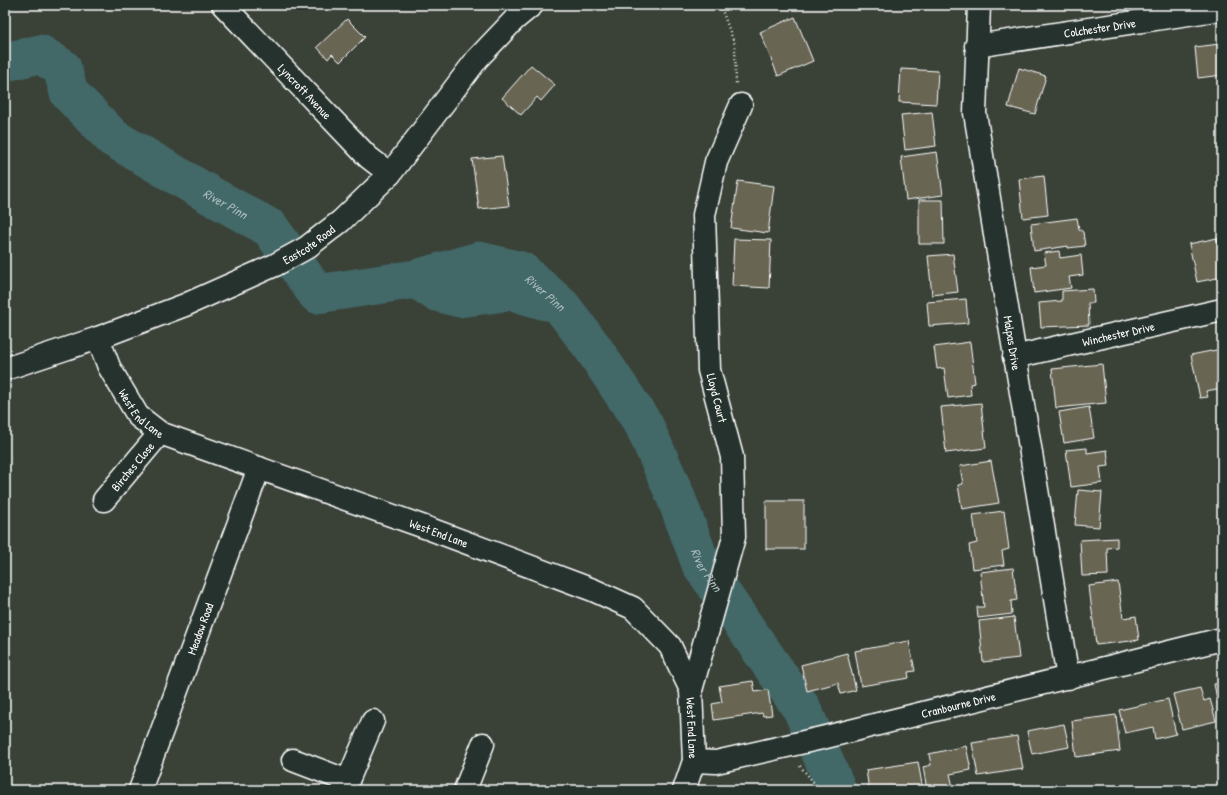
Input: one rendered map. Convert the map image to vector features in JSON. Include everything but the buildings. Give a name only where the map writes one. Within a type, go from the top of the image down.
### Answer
[{"type":"street","name":"Lyncroft Avenue","points":[[223,5],[368,157],[390,174]]},
{"type":"street","name":"Eastcote Road","points":[[5,369],[98,338],[185,305],[275,265],[306,248],[342,221],[390,174],[477,59],[515,19],[532,5]]},
{"type":"street","name":"Malpas Drive","points":[[979,5],[976,46],[975,114],[1068,678]]},
{"type":"street","name":"Colchester Drive","points":[[976,46],[1222,9]]},
{"type":"street","name":"Lloyd Court","points":[[691,690],[734,537],[732,457],[709,370],[704,215],[716,162],[741,105]]},
{"type":"street","name":"Winchester Drive","points":[[1014,357],[1222,310]]},
{"type":"street","name":"West End Lane","points":[[98,338],[109,367],[138,416],[160,433],[586,587],[633,608],[670,646],[691,690],[694,761],[684,790]]},
{"type":"street","name":"Birches Close","points":[[104,500],[160,433]]},
{"type":"street","name":"Meadow Road","points":[[140,790],[259,468]]},
{"type":"street","name":"Cranbourne Drive","points":[[694,761],[716,762],[796,744],[1222,639]]},
{"type":"street","points":[[293,760],[346,786],[372,721]]},
{"type":"street","points":[[465,790],[483,744]]},
{"type":"path","points":[[720,5],[735,45],[736,90],[741,105]]},
{"type":"path","points":[[796,744],[800,765],[820,790]]},
{"type":"waterway","name":"River Pinn","points":[[5,62],[40,54],[62,68],[69,93],[113,138],[210,195],[270,228],[317,294],[416,279],[479,261],[521,271],[562,307],[593,348],[644,425],[675,495],[701,564],[802,709],[837,790]]},
{"type":"waterway","points":[[416,279],[436,292],[459,298],[512,291],[546,301]]}]
